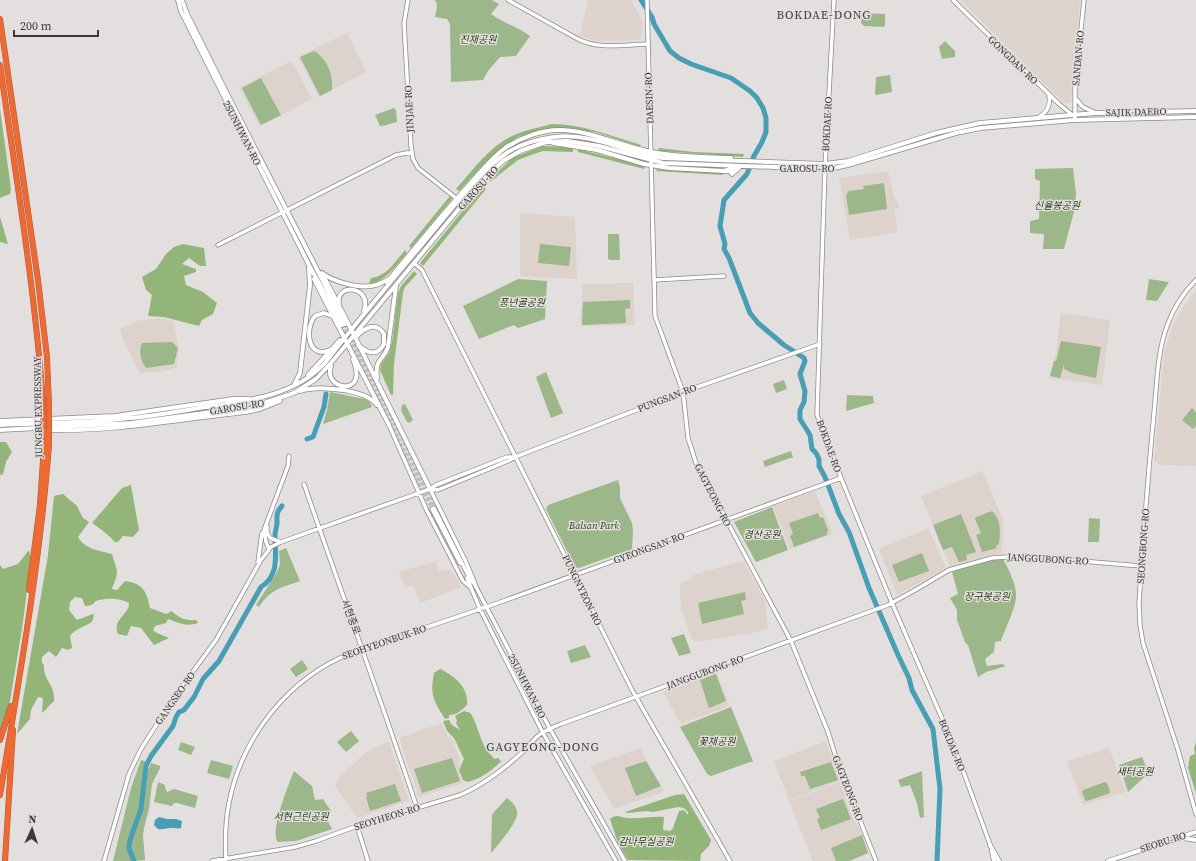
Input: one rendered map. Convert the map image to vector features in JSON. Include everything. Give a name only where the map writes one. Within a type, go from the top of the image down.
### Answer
[{"type":"highway","name":"JUNGBU EXPRESSWAY","points":[[0,19],[38,280],[47,357],[46,446],[40,505],[0,795]]},
{"type":"highway","name":"JUNGBU EXPRESSWAY","points":[[0,65],[46,404]]},
{"type":"highway","name":"JUNGBU EXPRESSWAY","points":[[0,776],[13,707]]},
{"type":"highway","points":[[0,740],[13,707]]},
{"type":"highway","points":[[4,861],[13,707]]},
{"type":"main road","name":"2SUNHWAN-RO","points":[[178,0],[186,23],[285,210],[314,264],[343,324],[309,265],[285,210],[187,14],[182,0]]},
{"type":"main road","name":"SAJIK-DAERO","points":[[1074,117],[1097,113],[1196,111]]},
{"type":"main road","name":"SAJIK-DAERO","points":[[1074,117],[1196,116]]},
{"type":"main road","name":"GAROSU-RO","points":[[0,425],[130,418],[257,399],[300,382],[312,375],[321,367],[343,337],[360,320],[473,184],[508,152],[526,143],[561,136],[601,142],[650,159],[684,156],[731,158],[744,162],[825,164],[848,161],[936,133],[969,125],[993,121],[1074,117]]},
{"type":"main road","name":"GAROSU-RO","points":[[0,430],[131,423],[255,406],[294,393],[320,376],[348,346],[414,263],[495,168],[507,158],[520,151],[546,142],[677,164],[825,169],[848,165],[944,136],[970,130],[1074,117]]},
{"type":"main road","name":"GAROSU-RO","points":[[489,163],[505,148],[524,138],[552,130],[573,131]]},
{"type":"main road","points":[[573,131],[650,159],[669,168],[729,171],[732,174],[741,167]]},
{"type":"main road","points":[[573,131],[601,142]]},
{"type":"main road","points":[[479,179],[489,163]]},
{"type":"main road","points":[[466,188],[489,163]]},
{"type":"main road","points":[[466,188],[473,184]]},
{"type":"main road","name":"GAROSU-RO","points":[[351,329],[456,198],[466,188]]},
{"type":"main road","name":"2SUNHWAN-RO","points":[[314,264],[321,273],[355,337]]},
{"type":"main road","name":"2SUNHWAN-RO","points":[[309,265],[313,278],[389,425]]},
{"type":"main road","points":[[293,385],[298,380],[300,373],[310,285],[309,265]]},
{"type":"main road","points":[[321,273],[333,280],[364,286],[378,284],[391,278]]},
{"type":"main road","points":[[377,381],[376,365],[388,348],[396,285]]},
{"type":"main road","points":[[342,312],[339,297],[344,292],[349,290],[357,290],[362,295],[365,303],[364,311]]},
{"type":"main road","points":[[331,350],[323,352],[315,350],[310,342],[309,334],[311,322],[315,316],[324,313],[332,316]]},
{"type":"main road","points":[[360,320],[360,323],[364,324],[360,332]]},
{"type":"main road","points":[[358,344],[367,351],[374,352],[381,349],[385,342],[384,333],[378,328],[369,327],[355,337],[358,344],[430,489]]},
{"type":"main road","points":[[300,382],[343,337]]},
{"type":"main road","points":[[331,366],[330,375],[336,383],[343,386],[353,382],[356,378],[356,372],[348,346]]},
{"type":"main road","points":[[20,429],[74,431],[108,429],[246,412],[270,405],[314,383],[348,346]]},
{"type":"main road","points":[[356,360],[359,355],[364,356]]},
{"type":"main road","points":[[294,393],[308,389],[320,388],[364,395],[375,402],[389,425]]},
{"type":"main road","points":[[277,392],[277,397],[279,399]]},
{"type":"main road","name":"GAROSU-RO","points":[[0,420],[115,416],[233,399],[257,399]]},
{"type":"main road","name":"SEOBU-RO","points":[[1108,861],[1196,832]]},
{"type":"main road","points":[[1179,838],[1196,840]]},
{"type":"main road","points":[[990,845],[996,861]]},
{"type":"street","name":"JINJAE-RO","points":[[408,0],[404,23],[413,159],[418,168],[456,198]]},
{"type":"street","points":[[508,0],[584,42],[599,46],[648,44]]},
{"type":"street","name":"DAESIN-RO","points":[[647,0],[650,159]]},
{"type":"street","name":"BOKDAE-RO","points":[[834,0],[825,164],[817,415],[839,479],[954,746],[990,845]]},
{"type":"street","name":"GONGDAN-RO","points":[[953,0],[1049,95],[1074,117]]},
{"type":"street","name":"SANDAN-RO","points":[[1074,117],[1084,0]]},
{"type":"street","points":[[1038,118],[1049,108],[1049,95]]},
{"type":"street","points":[[1075,97],[1083,108],[1097,113]]},
{"type":"street","points":[[218,245],[354,175],[396,155],[412,152]]},
{"type":"street","name":"GAGYEONG-RO","points":[[650,159],[655,316],[682,392],[688,438],[696,464],[791,641],[828,732],[839,767],[876,861]]},
{"type":"street","name":"PUNGNYEON-RO","points":[[414,263],[422,270],[636,697],[730,861]]},
{"type":"street","points":[[654,280],[724,276]]},
{"type":"street","name":"SEONGBONG-RO","points":[[1196,280],[1185,293],[1173,312],[1166,327],[1161,346],[1149,469],[1139,603],[1143,643],[1178,750],[1196,814]]},
{"type":"street","name":"PUNGSAN-RO","points":[[419,493],[507,457],[516,457],[682,392],[820,344]]},
{"type":"street","points":[[389,425],[427,511],[463,581],[471,588]]},
{"type":"street","points":[[257,566],[261,548],[262,533],[288,466],[289,456]]},
{"type":"street","name":"GYEONGSAN-RO","points":[[480,609],[839,479]]},
{"type":"street","name":"서현중로","points":[[304,484],[385,712],[417,808]]},
{"type":"street","points":[[430,489],[466,562],[475,585]]},
{"type":"street","points":[[264,530],[266,542],[270,548],[281,542],[419,493]]},
{"type":"street","name":"2SUNHWAN-RO","points":[[616,861],[543,732],[480,609],[457,556],[433,508],[550,729],[625,861]]},
{"type":"street","points":[[266,523],[268,534],[271,539],[281,542]]},
{"type":"street","name":"GANGSEO-RO","points":[[104,861],[134,762],[173,699],[216,640],[257,566],[270,548]]},
{"type":"street","name":"JANGGUBONG-RO","points":[[543,732],[868,613],[892,603],[949,570],[992,558],[1022,556],[1142,566]]},
{"type":"street","name":"SEOHYEONBUK-RO","points":[[226,860],[228,804],[243,759],[258,731],[284,698],[296,686],[330,662],[363,649],[480,609]]},
{"type":"street","name":"SEOYHEON-RO","points":[[212,861],[226,860],[295,847],[357,826],[460,796],[484,784],[506,767],[543,732]]},
{"type":"street","points":[[357,826],[368,861]]},
{"type":"shaded area","points":[[588,0],[631,0],[642,21],[641,38],[638,40],[600,41],[591,40],[580,35]]},
{"type":"shaded area","points":[[960,0],[1080,0],[1071,102],[1063,102]]},
{"type":"shaded area","points":[[347,33],[366,72],[319,97],[298,57]]},
{"type":"shaded area","points":[[292,61],[312,99],[259,126],[239,87]]},
{"type":"shaded area","points":[[888,171],[895,200],[897,200],[899,208],[894,210],[898,232],[850,240],[839,178]]},
{"type":"shaded area","points":[[520,213],[575,217],[577,279],[520,276]]},
{"type":"shaded area","points":[[633,283],[635,325],[582,326],[580,322],[583,284]]},
{"type":"shaded area","points":[[1196,290],[1196,466],[1163,465],[1154,460],[1164,353],[1173,325],[1181,310]]},
{"type":"shaded area","points":[[1061,313],[1110,320],[1102,385],[1049,378],[1056,353]]},
{"type":"shaded area","points":[[159,318],[173,321],[179,348],[176,368],[161,372],[140,373],[123,340],[120,329],[137,321]]},
{"type":"shaded area","points":[[982,471],[1003,519],[1002,553],[950,567],[921,496]]},
{"type":"shaded area","points":[[815,491],[833,534],[790,549],[773,506]]},
{"type":"shaded area","points":[[928,528],[946,568],[897,595],[879,549]]},
{"type":"shaded area","points":[[436,561],[439,572],[450,569],[462,587],[420,603],[413,585],[405,588],[399,572]]},
{"type":"shaded area","points":[[743,561],[765,600],[768,629],[748,634],[695,642],[691,637],[681,609],[680,584],[692,578],[693,575]]},
{"type":"shaded area","points":[[716,672],[730,706],[681,724],[663,692]]},
{"type":"shaded area","points":[[442,723],[447,735],[452,739],[460,760],[459,769],[463,783],[419,797],[399,738]]},
{"type":"shaded area","points":[[826,741],[840,781],[789,800],[774,761]]},
{"type":"shaded area","points":[[389,742],[409,801],[357,818],[335,786],[342,775],[365,753]]},
{"type":"shaded area","points":[[640,748],[664,792],[614,809],[590,766]]},
{"type":"shaded area","points":[[1109,748],[1126,792],[1083,805],[1067,761]]},
{"type":"shaded area","points":[[840,782],[853,819],[859,828],[869,853],[852,861],[813,861],[789,801]]},
{"type":"green space","name":"진재공원","points":[[433,0],[492,0],[499,4],[491,14],[530,36],[516,56],[500,57],[488,71],[483,80],[451,82],[450,24],[447,19],[435,17],[437,7],[436,1]]},
{"type":"green space","points":[[861,13],[885,14],[885,26],[864,26],[861,23]]},
{"type":"green space","points":[[945,41],[955,51],[955,57],[942,59],[939,47]]},
{"type":"green space","points":[[314,51],[323,58],[329,68],[332,79],[332,90],[320,96],[300,57]]},
{"type":"green space","points":[[890,75],[892,92],[876,95],[876,77]]},
{"type":"green space","points":[[261,78],[281,115],[261,125],[242,88]]},
{"type":"green space","points":[[394,108],[396,110],[397,122],[380,126],[375,115]]},
{"type":"green space","points":[[0,109],[11,189],[10,194],[0,198]]},
{"type":"green space","points":[[551,124],[585,128],[641,145],[640,147],[595,132],[576,131],[565,128],[552,129],[518,137],[504,146],[483,165],[459,191],[456,189],[496,146],[521,132]]},
{"type":"green space","points":[[542,146],[573,147],[573,152],[543,151],[531,155],[518,160],[490,182],[489,180],[512,158]]},
{"type":"green space","points":[[658,148],[694,152],[744,154],[743,157],[659,151]]},
{"type":"green space","points":[[578,149],[645,166],[644,169],[578,152]]},
{"type":"green space","name":"신율봉공원","points":[[1073,168],[1076,193],[1075,208],[1064,249],[1043,249],[1044,234],[1030,233],[1030,221],[1039,219],[1040,181],[1035,179],[1035,169]]},
{"type":"green space","points":[[657,169],[724,172],[723,175],[656,171]]},
{"type":"green space","points":[[884,183],[887,209],[849,215],[846,195],[849,191],[864,189],[863,186]]},
{"type":"green space","points":[[483,186],[486,189],[423,266],[420,263]]},
{"type":"green space","points":[[450,196],[452,199],[411,248],[409,246]]},
{"type":"green space","points":[[0,217],[8,244],[0,242]]},
{"type":"green space","points":[[608,234],[619,234],[619,260],[608,259]]},
{"type":"green space","points":[[183,244],[204,248],[206,266],[200,266],[189,258],[182,264],[196,269],[196,272],[184,276],[186,285],[203,292],[217,303],[213,314],[202,320],[199,326],[164,317],[148,316],[152,295],[146,290],[142,277],[156,269],[166,254],[174,247]]},
{"type":"green space","points":[[540,244],[571,247],[569,266],[538,263]]},
{"type":"green space","points":[[405,250],[407,253],[386,276],[375,283],[369,284],[371,278],[377,277],[386,271],[394,264]]},
{"type":"green space","points":[[414,271],[417,274],[405,287],[403,292],[394,364],[393,395],[391,395],[380,370],[381,364],[389,353],[392,342],[398,293],[401,286]]},
{"type":"green space","name":"풍년골공원","points":[[518,279],[547,281],[545,319],[518,328],[514,325],[479,339],[463,306]]},
{"type":"green space","points":[[1149,279],[1169,282],[1157,301],[1146,300]]},
{"type":"green space","points":[[630,300],[630,308],[625,309],[626,323],[582,325],[583,302]]},
{"type":"green space","points":[[1061,341],[1101,347],[1096,378],[1072,373],[1064,369],[1064,364],[1060,378],[1050,376],[1054,361],[1056,361]]},
{"type":"green space","points":[[172,342],[178,348],[174,364],[146,368],[140,350],[142,343]]},
{"type":"green space","points":[[546,372],[563,413],[551,418],[536,377]]},
{"type":"green space","points":[[784,380],[787,389],[776,393],[773,384]]},
{"type":"green space","points":[[330,392],[369,400],[372,407],[323,424]]},
{"type":"green space","points":[[847,395],[873,396],[874,403],[846,411]]},
{"type":"green space","points":[[405,404],[413,420],[409,423],[401,410],[402,405]]},
{"type":"green space","points":[[1192,408],[1196,412],[1196,426],[1193,429],[1182,420]]},
{"type":"green space","points":[[0,442],[6,442],[12,452],[6,462],[3,474],[0,475]]},
{"type":"green space","points":[[791,451],[793,457],[765,467],[763,461]]},
{"type":"green space","name":"Balsan Park","points":[[618,480],[620,487],[620,498],[632,523],[632,549],[579,568],[575,567],[546,509],[548,505]]},
{"type":"green space","points":[[131,485],[139,530],[133,537],[123,536],[118,542],[115,542],[92,523],[122,488]]},
{"type":"green space","points":[[63,494],[77,506],[83,518],[89,522],[78,537],[81,541],[88,547],[112,554],[117,572],[112,589],[117,590],[125,581],[131,582],[143,589],[150,608],[166,614],[172,611],[180,617],[189,620],[196,620],[198,623],[186,625],[168,619],[166,623],[155,626],[153,630],[169,638],[154,645],[141,628],[131,626],[127,636],[118,634],[117,625],[129,603],[118,599],[107,599],[85,606],[82,598],[75,597],[70,602],[69,610],[77,620],[93,614],[92,622],[77,630],[70,636],[72,648],[68,650],[62,648],[56,657],[49,651],[42,657],[42,663],[44,665],[47,679],[52,688],[54,701],[42,713],[43,698],[38,697],[31,710],[30,719],[17,734],[48,555],[54,496]]},
{"type":"green space","name":"경산공원","points":[[772,507],[788,550],[756,562],[734,522]]},
{"type":"green space","points":[[992,511],[999,522],[999,544],[996,546],[997,548],[982,552],[976,535],[981,533],[975,519],[976,517]]},
{"type":"green space","points":[[818,513],[820,518],[823,517],[828,530],[827,535],[794,547],[790,536],[793,534],[789,523]]},
{"type":"green space","points":[[961,514],[976,552],[966,555],[967,560],[959,562],[952,547],[943,550],[933,525]]},
{"type":"green space","points":[[1089,518],[1100,519],[1099,542],[1088,542]]},
{"type":"green space","points":[[286,548],[300,581],[276,590],[263,601],[259,607],[256,605],[276,574],[280,565],[279,551]]},
{"type":"green space","points":[[29,550],[31,559],[22,629],[5,731],[0,730],[0,565],[3,569],[18,564]]},
{"type":"green space","points":[[922,553],[929,571],[899,582],[892,565]]},
{"type":"green space","name":"장구봉공원","points":[[1003,559],[1009,571],[1015,586],[1016,599],[1013,611],[1001,641],[995,642],[994,652],[985,659],[987,666],[1002,664],[1006,666],[986,672],[978,677],[968,645],[965,642],[957,620],[957,610],[950,598],[958,594],[952,572],[979,562]]},
{"type":"green space","points":[[745,592],[746,600],[741,601],[744,614],[702,624],[698,603]]},
{"type":"green space","points":[[684,634],[691,653],[679,656],[671,638]]},
{"type":"green space","points":[[585,645],[591,657],[571,663],[567,651]]},
{"type":"green space","points":[[302,660],[308,669],[296,677],[290,669]]},
{"type":"green space","points":[[440,669],[451,675],[460,683],[466,693],[467,699],[467,705],[463,709],[457,713],[449,715],[449,718],[445,719],[435,702],[432,687],[434,673]]},
{"type":"green space","points":[[716,674],[726,701],[709,708],[700,680]]},
{"type":"green space","name":"꽃재공원","points":[[731,707],[753,761],[711,776],[707,774],[680,727]]},
{"type":"green space","points":[[464,711],[470,713],[472,716],[487,750],[494,759],[498,758],[501,761],[486,774],[467,782],[463,780],[459,770],[464,759],[454,738],[447,731],[443,721],[449,720],[452,725],[460,730],[456,723],[457,721],[455,716]]},
{"type":"green space","points":[[351,731],[359,741],[346,752],[337,742]]},
{"type":"green space","points":[[181,742],[195,747],[191,755],[178,750]]},
{"type":"green space","points":[[1196,742],[1196,793],[1188,768],[1190,756],[1195,754],[1194,748]]},
{"type":"green space","name":"새터공원","points":[[1142,757],[1149,773],[1128,792],[1119,765]]},
{"type":"green space","points":[[452,758],[460,781],[422,793],[414,769]]},
{"type":"green space","points":[[141,760],[148,762],[145,767],[139,808],[129,839],[128,848],[132,861],[113,861],[131,788]]},
{"type":"green space","points":[[211,760],[233,766],[229,779],[207,773]]},
{"type":"green space","points":[[646,761],[661,786],[636,796],[625,768]]},
{"type":"green space","points":[[831,762],[838,780],[810,789],[805,776],[801,776],[800,772]]},
{"type":"green space","points":[[151,763],[160,766],[160,768],[152,784],[149,809],[144,828],[143,836],[145,860],[135,861],[131,844],[143,809],[148,770]]},
{"type":"green space","name":"서현근린공원","points":[[294,771],[312,786],[315,800],[323,799],[331,811],[328,815],[328,822],[332,829],[296,841],[278,842],[276,837],[276,829],[278,819],[284,796]]},
{"type":"green space","points":[[922,771],[924,817],[920,818],[917,803],[910,785],[901,787],[898,780]]},
{"type":"green space","points":[[158,782],[165,785],[167,792],[174,789],[198,796],[195,808],[177,803],[174,803],[172,806],[154,802]]},
{"type":"green space","points":[[1105,782],[1107,783],[1110,793],[1087,801],[1085,800],[1082,792],[1083,790]]},
{"type":"green space","points":[[395,784],[401,801],[370,811],[366,793]]},
{"type":"green space","name":"감나무실공원","points":[[684,794],[711,840],[709,846],[701,854],[700,861],[628,860],[618,843],[610,819],[617,816],[625,818],[664,817],[663,830],[670,831],[673,828],[679,811],[684,810],[688,815],[688,812],[684,808],[678,807],[653,812],[625,812],[675,795]]},
{"type":"green space","points":[[507,798],[516,807],[517,815],[512,826],[491,853],[492,815]]},
{"type":"green space","points":[[843,799],[851,819],[821,830],[817,819],[820,818],[816,809]]},
{"type":"green space","points":[[862,835],[868,853],[849,861],[836,861],[831,848]]},
{"type":"water","points":[[159,817],[182,821],[181,828],[158,829],[154,825],[155,820]]},
{"type":"waterway","points":[[641,0],[670,51],[679,58],[691,64],[731,78],[750,91],[757,98],[763,108],[766,118],[766,132],[762,142],[754,156],[747,174],[724,200],[720,226],[725,244],[724,249],[729,258],[750,313],[758,323],[784,345],[804,358],[805,361],[800,374],[805,391],[804,402],[800,410],[800,419],[810,435],[812,449],[819,459],[819,466],[825,477],[839,514],[849,532],[869,588],[909,678],[912,690],[933,729],[940,789],[937,861]]},
{"type":"waterway","points":[[307,439],[313,437],[324,407],[326,394]]},
{"type":"waterway","points":[[134,861],[129,848],[130,840],[141,809],[146,766],[151,756],[173,726],[179,712],[184,710],[194,697],[203,679],[219,661],[261,587],[271,577],[274,571],[276,557],[275,535],[277,514],[282,506]]},
{"type":"tunnel","points":[[345,324],[408,450],[434,508]]},
{"type":"tunnel","points":[[342,325],[432,509]]},
{"type":"district","name":"BOKDAE-DONG","points":[[824,15]]},
{"type":"district","name":"GAGYEONG-DONG","points":[[543,747]]}]
